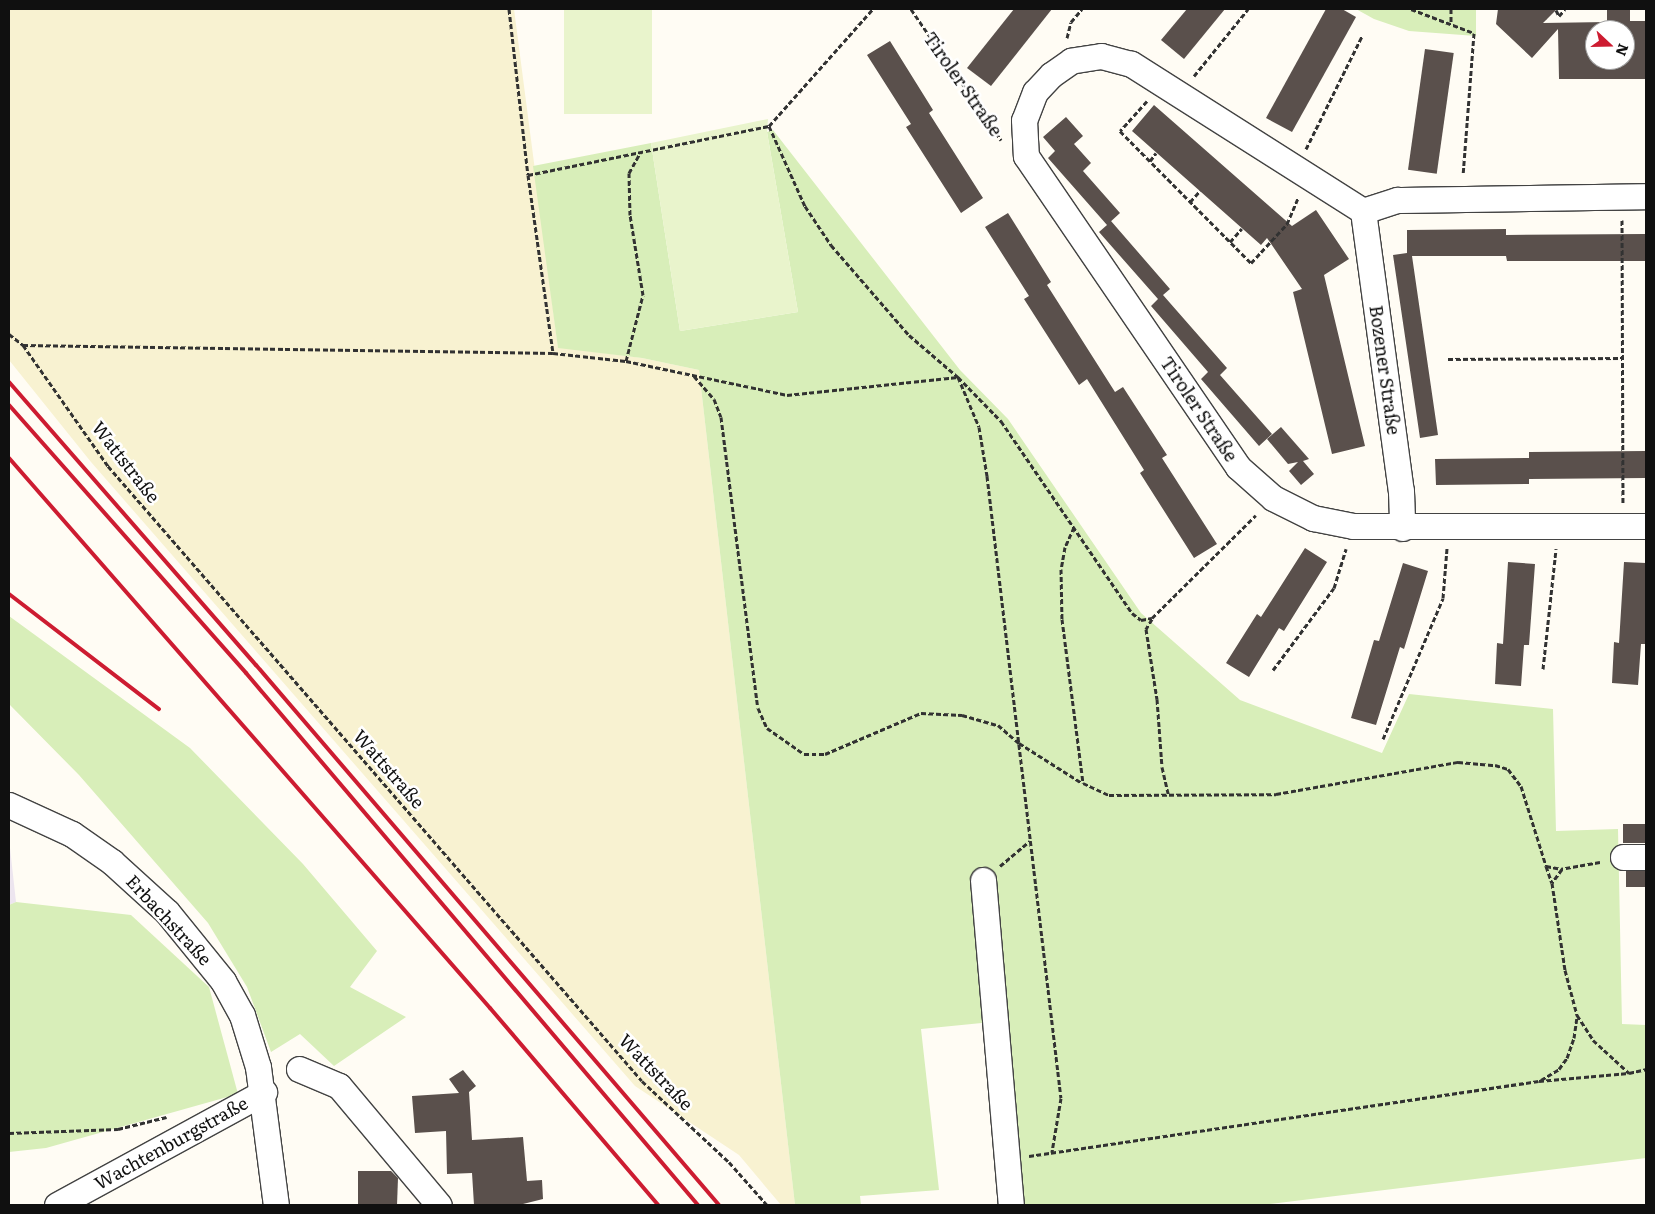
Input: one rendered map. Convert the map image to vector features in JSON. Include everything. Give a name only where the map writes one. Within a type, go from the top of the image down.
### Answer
[{"type":"street","points":[[1026,156],[1024,120],[1035,92],[1051,75],[1071,61],[1101,56],[1131,64],[1363,212],[1397,200],[1646,196]]},
{"type":"street","name":"Tiroler Straße","points":[[1026,156],[1238,467],[1272,498],[1313,518],[1353,526],[1402,528],[1635,526]]},
{"type":"street","name":"Bozener Straße","points":[[1363,212],[1401,491],[1402,528]]},
{"type":"street","name":"Erbachstraße","points":[[9,805],[51,824],[92,847],[130,877],[188,936],[216,970],[239,1010],[252,1045],[264,1092]]},
{"type":"street","points":[[983,880],[1011,1205]]},
{"type":"street","points":[[299,1069],[338,1086],[440,1205]]},
{"type":"street","name":"Wachtenburgstraße","points":[[59,1205],[264,1092],[276,1205]]},
{"type":"path","points":[[509,9],[528,175],[553,354]]},
{"type":"path","points":[[528,175],[769,126],[873,9]]},
{"type":"path","name":"Tiroler Straße","points":[[911,9],[1008,149],[1026,156]]},
{"type":"path","points":[[1071,61],[1066,36],[1082,9]]},
{"type":"path","points":[[1248,9],[1171,89],[1120,131],[1251,263],[1287,224],[1301,173],[1362,36]]},
{"type":"path","points":[[1411,9],[1474,33],[1462,198]]},
{"type":"path","points":[[1450,9],[1451,23]]},
{"type":"path","points":[[1556,10],[1559,16],[1566,9]]},
{"type":"path","points":[[769,126],[805,206],[831,245],[909,335],[958,377],[1001,422],[1132,614],[1141,620],[1152,618]]},
{"type":"path","points":[[626,361],[643,295],[630,215],[629,173],[640,152]]},
{"type":"path","points":[[1150,161],[1156,153]]},
{"type":"path","points":[[1190,202],[1200,191]]},
{"type":"path","points":[[1622,196],[1622,358],[1635,526]]},
{"type":"path","points":[[1230,242],[1242,228]]},
{"type":"path","name":"Wattstraße","points":[[9,334],[23,346],[108,466],[642,1081],[729,1162],[767,1205]]},
{"type":"path","points":[[23,346],[553,354],[626,361],[787,395],[958,377]]},
{"type":"path","points":[[1448,359],[1622,358]]},
{"type":"path","points":[[694,375],[714,399],[721,417],[758,708],[767,728],[804,754],[825,754],[921,713],[962,715],[998,725],[1019,743],[1083,783],[1109,795],[1276,794],[1458,762],[1495,765],[1508,769],[1521,786],[1552,883],[1565,970],[1577,1015],[1608,1057],[1629,1073]]},
{"type":"path","points":[[958,377],[979,427],[987,476],[1061,1098],[1052,1152],[1539,1081],[1629,1073],[1646,1069]]},
{"type":"path","points":[[1168,794],[1162,767],[1158,699],[1146,629],[1152,618],[1272,498]]},
{"type":"path","points":[[1273,670],[1334,588],[1353,526]]},
{"type":"path","points":[[1543,669],[1559,526]]},
{"type":"path","points":[[1074,527],[1065,547],[1061,569],[1062,619],[1083,783]]},
{"type":"path","points":[[1383,739],[1443,598],[1448,528]]},
{"type":"path","points":[[983,880],[1031,841]]},
{"type":"path","points":[[1546,866],[1562,869],[1634,857]]},
{"type":"path","points":[[1552,883],[1562,869]]},
{"type":"path","points":[[1539,1081],[1559,1068],[1568,1058],[1577,1015]]},
{"type":"path","points":[[9,1132],[118,1129],[174,1115]]},
{"type":"shaded area","points":[[9,9],[514,9],[558,347],[642,358],[699,370],[795,1205],[781,1205],[739,1155],[635,1086],[91,462],[9,360]]},
{"type":"shaded area","points":[[9,839],[16,902],[9,905]]},
{"type":"green space","points":[[564,9],[652,9],[652,114],[564,114]]},
{"type":"green space","points":[[1356,9],[1476,9],[1476,36],[1409,31],[1374,19]]},
{"type":"green space","points":[[768,119],[767,132],[798,312],[680,331],[651,143]]},
{"type":"green space","points":[[773,130],[960,370],[1008,419],[1141,613],[1240,700],[1382,753],[1409,694],[1553,709],[1556,831],[1618,829],[1622,1024],[1646,1025],[1646,1158],[1261,1205],[1017,1205],[1002,1021],[921,1029],[939,1190],[860,1196],[861,1205],[795,1205],[699,370],[642,358],[558,348],[533,166],[651,143],[680,331],[798,312],[767,132]]},
{"type":"green space","points":[[9,616],[190,748],[303,864],[377,951],[350,987],[406,1017],[334,1066],[300,1034],[271,1052],[247,987],[208,923],[79,775],[9,704]]},
{"type":"green space","points":[[16,902],[131,915],[209,987],[238,1094],[46,1148],[9,1152],[9,905]]},
{"type":"building","points":[[1014,9],[1052,9],[991,86],[967,68]]},
{"type":"building","points":[[1187,9],[1225,9],[1184,59],[1161,40]]},
{"type":"building","points":[[1326,9],[1342,9],[1356,17],[1292,132],[1266,118]]},
{"type":"building","points":[[1498,9],[1557,9],[1543,23],[1585,22],[1585,70],[1635,70],[1635,21],[1646,21],[1646,79],[1559,79],[1558,29],[1532,58],[1496,24]]},
{"type":"building","points":[[1607,9],[1630,9],[1630,20],[1607,20]]},
{"type":"building","points":[[890,41],[933,110],[929,113],[983,198],[961,213],[906,127],[911,124],[867,55]]},
{"type":"building","points":[[1425,49],[1454,53],[1437,174],[1408,170]]},
{"type":"building","points":[[1154,105],[1292,226],[1316,210],[1349,259],[1324,275],[1365,446],[1332,454],[1293,292],[1302,289],[1267,238],[1261,245],[1132,131]]},
{"type":"building","points":[[1066,117],[1083,136],[1074,144],[1091,163],[1083,171],[1120,213],[1111,221],[1170,289],[1163,295],[1227,368],[1220,375],[1272,434],[1259,446],[1201,379],[1208,372],[1151,306],[1158,299],[1099,232],[1107,225],[1048,158],[1055,151],[1043,137]]},
{"type":"building","points":[[1008,213],[1051,282],[1047,285],[1115,392],[1123,387],[1167,455],[1162,458],[1217,544],[1194,558],[1140,473],[1144,470],[1087,379],[1079,385],[1024,299],[1029,296],[985,227]]},
{"type":"building","points":[[1506,229],[1506,235],[1646,234],[1646,261],[1507,261],[1506,256],[1412,256],[1438,435],[1420,438],[1393,255],[1407,253],[1407,230]]},
{"type":"building","points":[[1281,427],[1309,459],[1303,461],[1314,474],[1301,485],[1289,471],[1298,462],[1288,464],[1267,439]]},
{"type":"building","points":[[1646,451],[1646,478],[1529,479],[1529,484],[1436,485],[1435,459],[1529,458],[1529,452]]},
{"type":"building","points":[[1305,548],[1327,562],[1284,631],[1279,628],[1249,677],[1226,663],[1257,614],[1261,617]]},
{"type":"building","points":[[1508,562],[1535,564],[1529,645],[1524,645],[1521,686],[1495,684],[1497,643],[1503,644]]},
{"type":"building","points":[[1624,562],[1646,563],[1646,644],[1641,644],[1638,685],[1612,683],[1614,642],[1619,643]]},
{"type":"building","points":[[1403,563],[1428,571],[1404,649],[1400,647],[1376,725],[1351,718],[1374,640],[1379,641]]},
{"type":"building","points":[[1623,824],[1646,824],[1646,843],[1623,843]]},
{"type":"building","points":[[1626,871],[1646,871],[1646,887],[1626,887]]},
{"type":"building","points":[[463,1070],[476,1086],[469,1092],[472,1140],[523,1137],[527,1181],[542,1180],[543,1199],[519,1205],[474,1205],[472,1173],[447,1174],[446,1131],[415,1133],[412,1096],[459,1093],[449,1079]]},
{"type":"building","points":[[358,1171],[391,1171],[398,1178],[397,1205],[358,1205]]},
{"type":"railway","points":[[9,382],[256,665],[719,1205]]},
{"type":"railway","points":[[9,405],[246,673],[698,1205]]},
{"type":"railway","points":[[9,458],[490,1008],[658,1205]]},
{"type":"railway","points":[[9,594],[159,709]]}]
